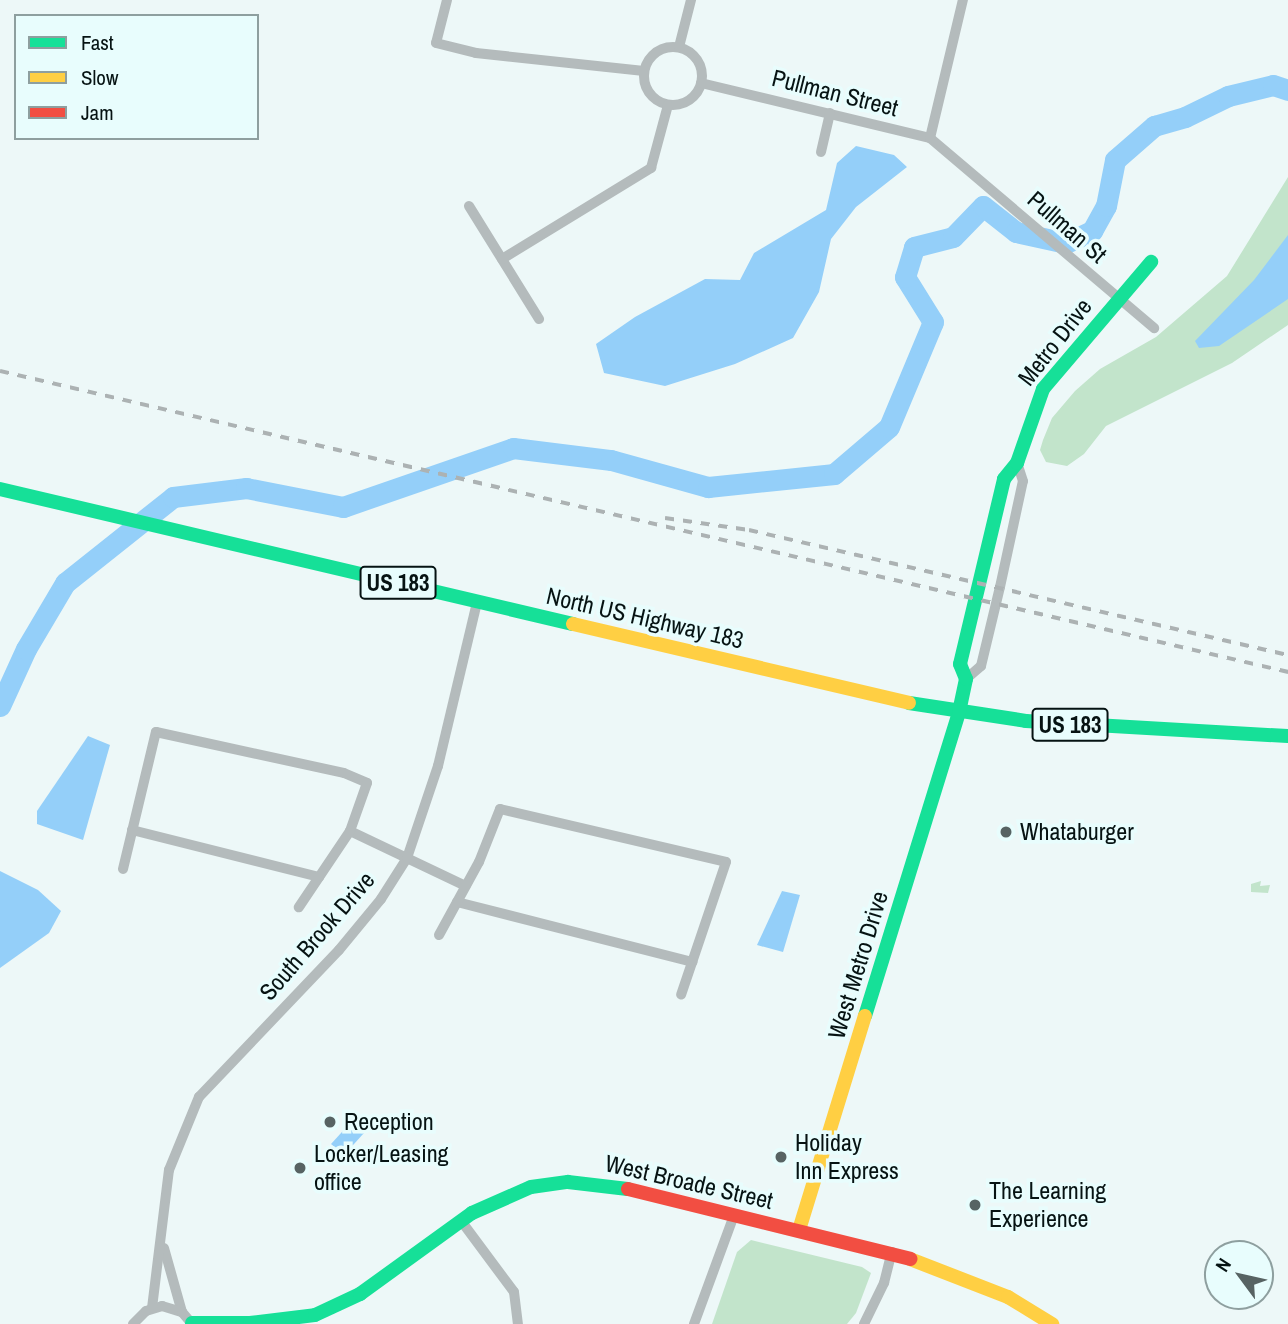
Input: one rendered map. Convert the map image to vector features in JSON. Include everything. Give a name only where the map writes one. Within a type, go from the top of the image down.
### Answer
[{"type":"street","points":[[447,0],[436,43],[475,53],[644,71]]},
{"type":"street","points":[[679,47],[691,0]]},
{"type":"street","points":[[930,138],[963,0]]},
{"type":"street","points":[[679,47],[698,60],[701,83],[686,102],[668,105],[652,96],[644,71],[653,53],[679,47]]},
{"type":"street","name":"Pullman Street","points":[[701,83],[930,138],[954,155]]},
{"type":"street","points":[[502,259],[651,168],[668,105]]},
{"type":"street","points":[[821,152],[830,113]]},
{"type":"street","name":"Pullman St","points":[[954,155],[1154,328]]},
{"type":"street","points":[[468,206],[539,318]]},
{"type":"street","name":"Metro Drive","points":[[959,712],[966,679],[960,664],[1004,479],[1017,463],[1043,389],[1151,262]]},
{"type":"street","name":"Metro Drive","points":[[966,679],[981,666],[1000,587],[1023,481],[1017,463]]},
{"type":"street","name":"North US Highway 183","points":[[0,489],[959,712],[1101,727],[1288,736]]},
{"type":"street","name":"South Brook Drive","points":[[152,1308],[169,1170],[199,1097],[339,950],[381,899],[407,858],[438,766],[478,602]]},
{"type":"street","name":"West Metro Drive","points":[[799,1230],[959,712]]},
{"type":"street","points":[[123,869],[156,732],[344,774],[367,783],[350,831],[299,907]]},
{"type":"street","points":[[439,935],[466,886],[500,809],[726,862],[681,995]]},
{"type":"street","points":[[132,830],[319,877]]},
{"type":"street","points":[[350,831],[466,886]]},
{"type":"street","points":[[457,902],[692,962]]},
{"type":"street","name":"West Broade Street","points":[[188,1320],[248,1323],[317,1319],[360,1294],[462,1222],[531,1187],[568,1182],[608,1184],[892,1252],[938,1266],[1008,1297],[1052,1324]]},
{"type":"street","points":[[694,1324],[734,1214]]},
{"type":"street","points":[[462,1222],[514,1292],[518,1324]]},
{"type":"street","name":"South Brook Drive","points":[[162,1234],[172,1288],[188,1320]]},
{"type":"street","points":[[864,1324],[884,1283],[892,1252]]},
{"type":"street","points":[[133,1324],[152,1308],[188,1320]]},
{"type":"green space","points":[[1288,177],[1288,325],[1232,363],[1106,426],[1084,454],[1067,466],[1046,462],[1040,450],[1052,418],[1075,391],[1100,369],[1156,337],[1227,276]]},
{"type":"green space","points":[[1261,881],[1260,886],[1270,885],[1268,893],[1251,892],[1251,884]]},
{"type":"green space","points":[[751,1240],[862,1267],[871,1273],[856,1313],[847,1324],[712,1324],[737,1252]]},
{"type":"water","points":[[856,146],[894,155],[907,167],[856,207],[831,239],[819,292],[793,338],[735,364],[665,386],[604,373],[596,344],[635,317],[705,279],[740,280],[754,253],[826,210],[837,163]]},
{"type":"water","points":[[1288,235],[1288,299],[1219,346],[1199,348],[1195,341],[1254,280]]},
{"type":"water","points":[[88,736],[110,745],[83,840],[37,824],[37,811]]},
{"type":"water","points":[[0,871],[38,890],[61,911],[49,933],[0,968]]},
{"type":"water","points":[[782,891],[800,895],[783,952],[757,945]]},
{"type":"water","points":[[352,1121],[364,1133],[344,1155],[331,1144]]},
{"type":"waterway","points":[[0,706],[26,649],[65,583],[173,497],[246,488],[343,507],[513,448],[611,460],[708,487],[834,474],[889,427],[933,322],[905,277],[914,247],[953,237],[983,206],[1016,232],[1066,243],[1092,231],[1106,206],[1115,160],[1154,126],[1185,117],[1228,96],[1273,85],[1288,90]]},
{"type":"railway","points":[[0,371],[1288,672]]},
{"type":"railway","points":[[665,518],[749,530],[1288,655]]},
{"type":"traffic: fast","points":[[865,1016],[959,712],[966,679],[960,664],[1004,479],[1017,463],[1043,389],[1151,262]]},
{"type":"traffic: fast","points":[[0,489],[573,624]]},
{"type":"traffic: fast","points":[[909,703],[1026,721],[1288,736]]},
{"type":"traffic: fast","points":[[192,1323],[250,1323],[315,1315],[360,1294],[472,1213],[531,1187],[568,1182],[628,1189]]},
{"type":"traffic: slow","points":[[573,624],[909,703]]},
{"type":"traffic: slow","points":[[799,1230],[865,1016]]},
{"type":"traffic: slow","points":[[910,1259],[1008,1297],[1052,1324]]},
{"type":"traffic: jam","points":[[628,1189],[910,1259]]},
{"type":"place","name":"Whataburger","points":[[1006,832]]},
{"type":"place","name":"Reception","points":[[330,1122]]},
{"type":"place","name":"Holiday Inn Express","points":[[781,1157]]},
{"type":"place","name":"Locker/Leasing office","points":[[300,1168]]},
{"type":"place","name":"The Learning Experience","points":[[975,1205]]}]
